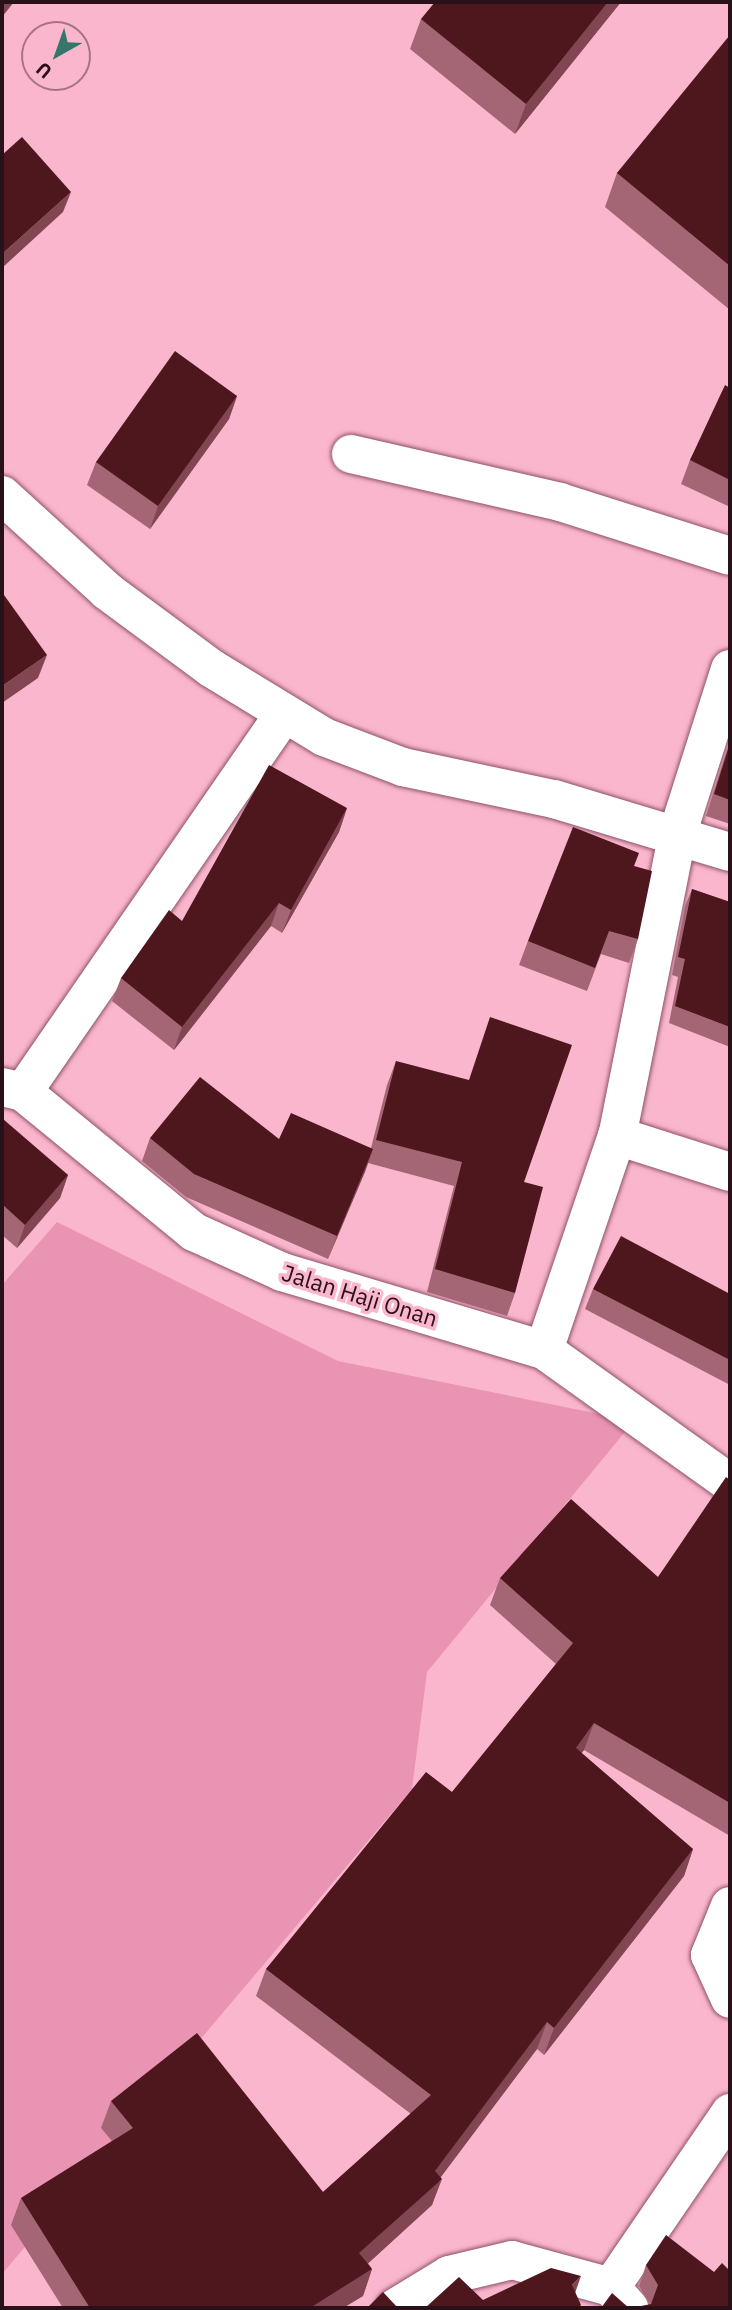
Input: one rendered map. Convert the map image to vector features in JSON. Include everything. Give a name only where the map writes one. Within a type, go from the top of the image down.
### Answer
[{"type":"street","points":[[351,454],[560,502],[730,556]]},
{"type":"street","points":[[2,495],[107,591],[284,714],[324,737],[404,766],[678,832],[730,852]]},
{"type":"street","points":[[544,1350],[617,1136],[678,832],[730,669]]},
{"type":"street","points":[[13,1090],[284,714]]},
{"type":"street","name":"Jalan Haji Onan","points":[[13,1090],[194,1232],[282,1272],[544,1350],[730,1483]]},
{"type":"street","points":[[617,1136],[730,1172]]},
{"type":"street","points":[[730,1906],[710,1955],[730,1999]]},
{"type":"street","points":[[395,2308],[449,2275],[512,2260],[620,2298],[730,2113]]},
{"type":"shaded area","points":[[57,1222],[338,1361],[634,1421],[427,1672],[412,1789],[2,2274],[2,1285]]},
{"type":"building","points":[[435,2],[608,2],[526,104],[421,19]]},
{"type":"building","points":[[730,35],[730,266],[617,173]]},
{"type":"building","points":[[22,137],[71,192],[2,254],[2,155]]},
{"type":"building","points":[[175,351],[237,396],[158,506],[96,462]]},
{"type":"building","points":[[725,385],[730,388],[730,480],[690,460]]},
{"type":"building","points":[[4,595],[47,655],[2,686],[2,596]]},
{"type":"building","points":[[730,743],[730,800],[714,794]]},
{"type":"building","points":[[269,765],[347,808],[291,910],[279,903],[182,1027],[121,978],[169,910],[182,921]]},
{"type":"building","points":[[573,827],[639,853],[634,866],[652,871],[638,939],[609,931],[595,968],[528,941]]},
{"type":"building","points":[[692,889],[730,902],[730,1027],[675,1006],[685,959],[678,957]]},
{"type":"building","points":[[490,1017],[572,1045],[524,1182],[543,1187],[515,1293],[435,1269],[462,1162],[376,1140],[396,1061],[469,1080]]},
{"type":"building","points":[[200,1077],[279,1139],[291,1113],[373,1149],[337,1236],[194,1174],[150,1138]]},
{"type":"building","points":[[3,1119],[68,1175],[25,1225],[2,1204]]},
{"type":"building","points":[[621,1236],[730,1294],[730,1360],[593,1289]]},
{"type":"building","points":[[726,1477],[730,1480],[730,1803],[594,1723],[576,1748],[693,1849],[554,2028],[547,2022],[435,2171],[442,2179],[359,2253],[372,2269],[310,2308],[90,2308],[21,2198],[133,2128],[111,2101],[197,2033],[323,2192],[431,2095],[266,1969],[426,1772],[452,1792],[573,1643],[500,1578],[571,1499],[658,1577]]},
{"type":"building","points":[[666,2235],[714,2272],[722,2263],[730,2271],[730,2308],[631,2308],[651,2304],[658,2285],[646,2265]]},
{"type":"building","points":[[551,2268],[581,2276],[572,2285],[581,2305],[578,2308],[425,2308],[459,2277],[483,2300]]},
{"type":"building","points":[[383,2292],[398,2308],[367,2308]]},
{"type":"building","points":[[612,2293],[629,2308],[601,2308]]}]
